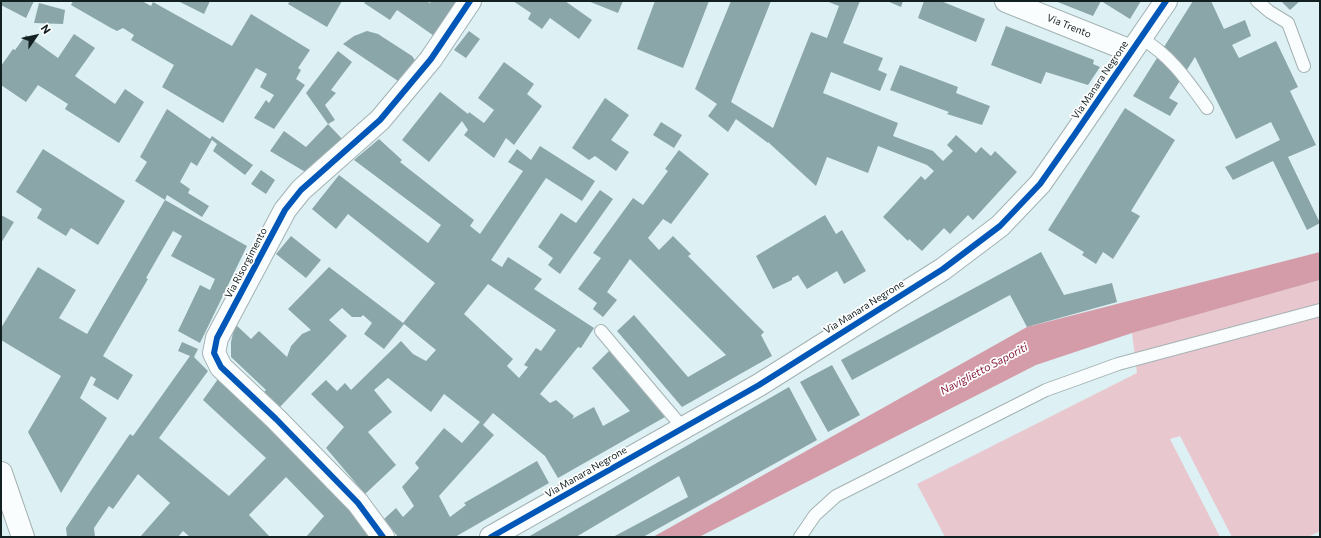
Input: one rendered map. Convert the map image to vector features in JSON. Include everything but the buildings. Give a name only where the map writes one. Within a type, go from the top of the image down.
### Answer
[{"type":"street","name":"Via Risorgimento","points":[[383,537],[358,503],[276,419],[221,367],[214,353],[217,338],[285,210],[301,190],[380,120],[431,59],[470,1]]},
{"type":"street","name":"Via Trento","points":[[1006,1],[1136,44]]},
{"type":"street","name":"Via Manara Negrone","points":[[491,537],[759,385],[943,269],[1000,226],[1040,184],[1166,1]]},
{"type":"street","points":[[1,473],[23,537]]},
{"type":"lane","points":[[1257,1],[1270,12],[1288,23],[1304,66]]},
{"type":"lane","points":[[1136,44],[1162,51],[1179,70],[1207,108]]},
{"type":"lane","points":[[800,537],[815,515],[836,496],[1046,390],[1118,364],[1320,310]]},
{"type":"lane","points":[[601,331],[683,428]]},
{"type":"shaded area","points":[[1320,280],[1320,531],[1308,537],[1232,537],[1180,436],[1170,439],[1220,537],[945,537],[917,484],[1137,373],[1132,333]]},
{"type":"water","name":"Naviglietto Saporiti","points":[[1320,252],[1320,280],[1132,333],[1036,365],[699,537],[653,537],[1027,327]]},
{"type":"cycle path","points":[[383,537],[358,503],[276,419],[221,367],[214,353],[217,338],[285,210],[301,190],[380,120],[431,59],[470,1]]},
{"type":"cycle path","points":[[491,537],[759,385],[943,269],[1000,226],[1040,184],[1166,1]]}]
